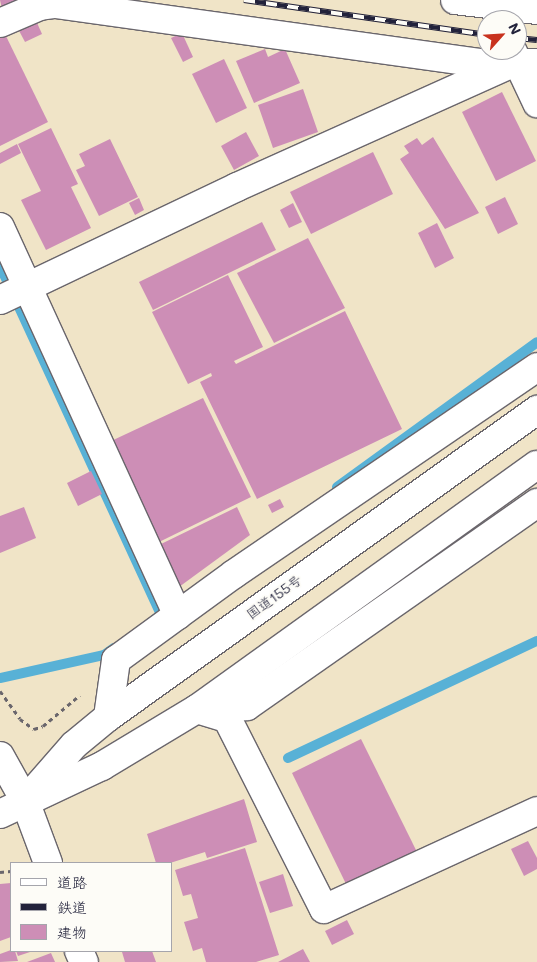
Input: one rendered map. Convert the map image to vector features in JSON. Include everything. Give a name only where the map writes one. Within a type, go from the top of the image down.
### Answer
[{"type":"main road","points":[[455,0],[491,8],[537,10]]},
{"type":"main road","points":[[0,23],[40,6],[55,4],[482,63],[506,60]]},
{"type":"main road","points":[[0,300],[237,187],[518,60]]},
{"type":"main road","points":[[523,60],[537,103]]},
{"type":"main road","points":[[0,227],[178,615]]},
{"type":"main road","points":[[108,717],[116,660],[178,615],[537,367]]},
{"type":"main road","name":"国道155号","points":[[25,801],[74,745],[108,717],[537,410]]},
{"type":"main road","name":"国道155号","points":[[0,814],[102,766],[197,709],[537,465]]},
{"type":"main road","points":[[197,709],[247,706],[537,503]]},
{"type":"main road","points":[[197,709],[227,718],[324,909],[537,811]]},
{"type":"main road","points":[[0,756],[25,801],[48,862]]},
{"type":"path","points":[[0,690],[20,719],[34,729],[43,726],[86,690]]},
{"type":"building","points":[[0,0],[24,0],[3,13]]},
{"type":"building","points":[[34,16],[42,34],[25,42],[16,25]]},
{"type":"building","points":[[4,32],[48,122],[0,146],[0,34]]},
{"type":"building","points":[[182,33],[193,57],[183,62],[171,38]]},
{"type":"building","points":[[265,49],[268,57],[285,49],[300,83],[254,103],[236,61]]},
{"type":"building","points":[[224,59],[247,108],[216,123],[192,74]]},
{"type":"building","points":[[303,89],[318,132],[273,148],[258,105]]},
{"type":"building","points":[[502,92],[536,161],[496,181],[462,112]]},
{"type":"building","points":[[51,128],[78,184],[71,187],[91,228],[46,250],[21,200],[41,191],[18,144]]},
{"type":"building","points":[[246,132],[259,156],[234,170],[221,146]]},
{"type":"building","points":[[433,137],[479,213],[445,229],[400,159],[409,153],[404,146],[417,138],[422,145]]},
{"type":"building","points":[[110,139],[138,197],[99,216],[76,170],[85,166],[79,154]]},
{"type":"building","points":[[17,144],[21,153],[0,164],[0,153]]},
{"type":"building","points":[[373,152],[393,194],[311,234],[290,192]]},
{"type":"building","points":[[505,197],[518,224],[498,234],[485,207]]},
{"type":"building","points":[[139,198],[144,210],[135,215],[129,203]]},
{"type":"building","points":[[293,203],[302,222],[289,228],[280,210]]},
{"type":"building","points":[[262,222],[276,250],[153,310],[139,282]]},
{"type":"building","points":[[437,223],[454,258],[435,268],[418,233]]},
{"type":"building","points":[[308,238],[345,308],[274,343],[237,273]]},
{"type":"building","points":[[228,275],[263,347],[234,361],[236,364],[345,311],[402,429],[257,499],[200,382],[212,376],[211,373],[188,384],[152,312]]},
{"type":"building","points":[[203,398],[251,497],[157,543],[109,442]]},
{"type":"building","points":[[91,471],[102,494],[78,506],[67,483]]},
{"type":"building","points":[[280,499],[284,507],[272,513],[268,505]]},
{"type":"building","points":[[24,507],[36,538],[0,553],[0,516]]},
{"type":"building","points":[[237,507],[250,535],[179,587],[159,545]]},
{"type":"building","points":[[361,739],[417,852],[347,886],[292,773]]},
{"type":"building","points":[[244,799],[257,842],[207,858],[205,852],[172,862],[156,862],[147,834]]},
{"type":"building","points":[[528,841],[537,858],[537,869],[524,876],[511,849]]},
{"type":"building","points":[[245,848],[279,955],[256,962],[206,962],[202,948],[193,951],[184,922],[198,918],[191,894],[183,896],[175,870]]},
{"type":"building","points":[[283,874],[293,906],[270,913],[259,882]]},
{"type":"building","points":[[10,883],[10,937],[0,941],[0,884]]},
{"type":"building","points":[[347,920],[354,934],[332,945],[325,931]]},
{"type":"building","points":[[303,949],[310,962],[278,962]]},
{"type":"building","points":[[10,950],[10,952],[15,952],[18,961],[0,962],[0,954]]},
{"type":"building","points":[[16,952],[30,952],[18,956]]},
{"type":"building","points":[[122,952],[152,952],[156,962],[125,962]]},
{"type":"building","points":[[51,953],[55,962],[27,962]]},
{"type":"waterway","points":[[0,266],[8,283]]},
{"type":"waterway","points":[[18,305],[161,615],[155,619]]},
{"type":"waterway","points":[[337,487],[537,342]]},
{"type":"waterway","points":[[288,758],[537,641]]},
{"type":"waterway","points":[[0,678],[104,655],[114,648]]},
{"type":"railway","points":[[244,0],[477,34]]},
{"type":"railway","points":[[527,39],[537,40]]}]
